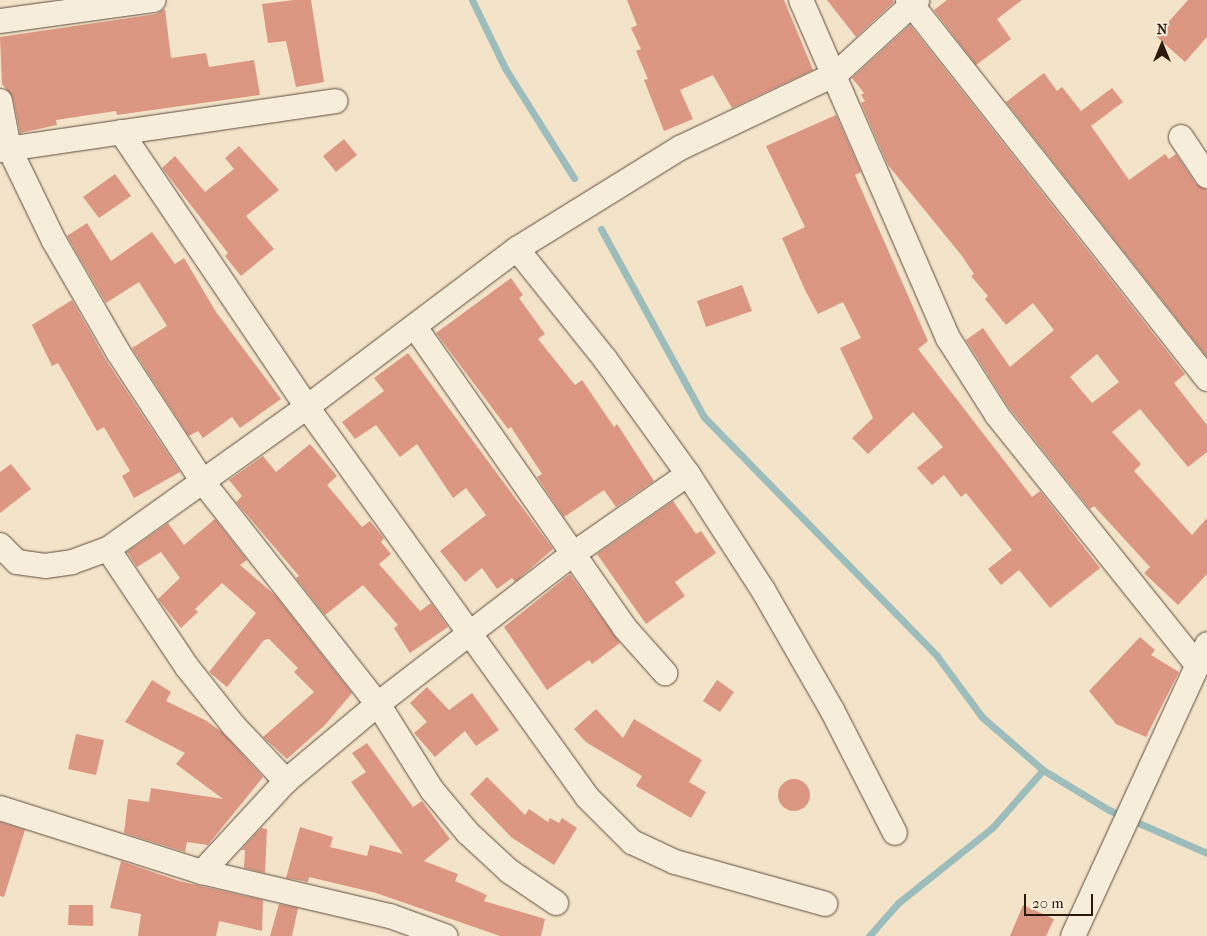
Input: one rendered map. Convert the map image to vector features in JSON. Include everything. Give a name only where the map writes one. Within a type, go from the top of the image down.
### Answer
[{"type":"street","points":[[0,21],[154,0]]},
{"type":"street","points":[[802,0],[836,74],[948,338],[997,415],[1202,654],[1073,936]]},
{"type":"street","points":[[0,545],[17,562],[45,566],[72,562],[108,549],[306,407],[517,249],[680,148],[836,74],[912,1],[1207,378]]},
{"type":"street","points":[[0,101],[5,149],[54,241],[98,318],[203,482],[378,704],[432,790],[468,833],[509,871],[556,903]]},
{"type":"street","points":[[5,149],[335,101]]},
{"type":"street","points":[[121,132],[306,407],[587,797],[632,842],[675,862],[825,904]]},
{"type":"street","points":[[1181,137],[1207,176]]},
{"type":"street","points":[[517,249],[606,359],[688,474],[763,590],[832,710],[895,833]]},
{"type":"street","points":[[415,327],[624,627],[665,673]]},
{"type":"street","points":[[202,872],[286,781],[378,704],[573,554],[688,474]]},
{"type":"street","points":[[108,549],[187,667],[234,726],[286,781]]},
{"type":"street","points":[[0,808],[202,872],[390,916],[445,936]]},
{"type":"building","points":[[311,0],[324,82],[296,87],[286,41],[268,43],[262,4]]},
{"type":"building","points":[[627,0],[784,0],[813,70],[732,108],[713,75],[680,90],[693,119],[664,131],[644,80],[648,79],[636,51],[641,49],[631,28],[637,25]]},
{"type":"building","points":[[827,0],[893,0],[894,2],[856,37]]},
{"type":"building","points":[[947,0],[1022,0],[997,19],[1011,39],[976,65],[934,10]]},
{"type":"building","points":[[1188,0],[1207,0],[1207,37],[1185,62],[1156,36]]},
{"type":"building","points":[[165,9],[171,58],[206,53],[209,67],[254,60],[260,95],[117,115],[116,111],[56,120],[57,125],[20,133],[13,98],[2,84],[0,37],[156,14]]},
{"type":"building","points":[[910,25],[1185,374],[1174,383],[1207,425],[1207,452],[1188,467],[1140,409],[1112,432],[1141,464],[1134,471],[1192,535],[1207,518],[1207,574],[1178,605],[1144,573],[1150,567],[1094,506],[1090,509],[1007,405],[966,340],[983,328],[1010,367],[1054,330],[1033,303],[1006,325],[985,299],[988,296],[971,276],[974,274],[962,256],[888,165],[861,103],[865,101],[861,95],[864,93],[852,78]],"holes":[[[1097,354],[1119,382],[1092,403],[1070,377]]]},
{"type":"building","points":[[1044,73],[1057,91],[1062,87],[1081,111],[1112,88],[1123,102],[1091,126],[1129,180],[1165,154],[1169,159],[1176,154],[1196,184],[1207,190],[1207,357],[1006,102]]},
{"type":"building","points":[[836,115],[861,172],[855,175],[928,341],[918,349],[1032,497],[1040,491],[1100,568],[1050,608],[1019,570],[1001,585],[988,569],[1012,550],[966,493],[961,497],[944,475],[932,485],[917,468],[943,447],[913,412],[868,454],[852,438],[873,418],[840,348],[861,338],[843,302],[818,314],[805,290],[782,238],[805,227],[766,146]]},
{"type":"building","points":[[344,139],[357,155],[336,172],[323,156]]},
{"type":"building","points":[[239,146],[279,190],[246,216],[274,249],[241,276],[225,256],[228,253],[162,168],[175,156],[205,192],[234,169],[225,158]]},
{"type":"building","points":[[115,174],[131,196],[99,218],[83,197]]},
{"type":"building","points":[[87,223],[111,261],[152,232],[175,264],[184,258],[216,312],[281,399],[240,428],[232,417],[203,438],[198,431],[189,436],[132,348],[167,326],[139,282],[106,303],[67,236]]},
{"type":"building","points":[[511,278],[523,295],[519,298],[545,334],[538,339],[575,385],[582,380],[614,427],[617,424],[654,481],[616,507],[604,490],[564,517],[537,477],[542,474],[511,427],[508,429],[436,333]]},
{"type":"building","points":[[742,285],[752,311],[706,327],[697,301]]},
{"type":"building","points":[[72,300],[106,360],[180,472],[134,498],[122,476],[130,471],[104,427],[97,431],[58,363],[52,366],[32,325]]},
{"type":"building","points":[[408,353],[553,549],[515,582],[512,578],[497,589],[482,568],[465,582],[440,551],[486,515],[466,488],[453,498],[417,444],[400,457],[376,425],[355,439],[342,422],[384,391],[374,378]]},
{"type":"building","points":[[310,444],[337,476],[327,485],[362,527],[370,521],[384,538],[381,542],[391,554],[379,564],[420,611],[431,603],[448,627],[410,653],[394,628],[398,625],[363,585],[325,615],[296,578],[299,576],[236,502],[242,496],[229,480],[263,456],[276,472]]},
{"type":"building","points":[[11,464],[31,489],[0,513],[0,472]]},
{"type":"building","points":[[673,501],[696,534],[701,531],[716,553],[675,582],[685,596],[646,624],[597,554]]},
{"type":"building","points":[[215,519],[247,560],[240,565],[275,595],[352,693],[325,725],[287,759],[263,737],[314,692],[294,672],[298,668],[269,639],[264,640],[227,687],[209,672],[256,613],[222,583],[195,609],[198,612],[181,628],[158,599],[180,578],[161,552],[137,567],[127,552],[168,523],[184,545]]},
{"type":"building","points":[[570,574],[620,643],[592,664],[589,660],[547,690],[504,627]]},
{"type":"building","points":[[1140,637],[1155,650],[1151,655],[1179,672],[1146,737],[1116,724],[1089,691]]},
{"type":"building","points":[[152,680],[171,692],[166,701],[205,720],[222,732],[263,777],[208,845],[187,842],[185,852],[124,833],[128,799],[149,802],[151,788],[223,799],[176,764],[185,753],[125,722]]},
{"type":"building","points":[[717,680],[734,692],[720,712],[703,701]]},
{"type":"building","points":[[427,687],[449,710],[472,693],[499,730],[476,746],[465,731],[435,757],[414,733],[427,722],[410,703]]},
{"type":"building","points":[[596,709],[623,738],[634,719],[702,760],[689,782],[706,792],[691,818],[636,786],[642,776],[586,742],[574,729]]},
{"type":"building","points":[[76,734],[104,740],[96,775],[68,769]]},
{"type":"building","points":[[367,743],[413,807],[422,801],[450,839],[424,861],[458,874],[455,881],[487,895],[484,901],[545,919],[541,936],[500,936],[376,893],[309,877],[308,882],[286,878],[300,827],[333,837],[330,847],[367,856],[370,845],[403,854],[351,782],[366,772],[352,753]]},
{"type":"building","points":[[487,777],[525,815],[529,809],[548,822],[550,818],[559,823],[562,818],[577,828],[554,865],[511,837],[470,794]]},
{"type":"building","points":[[794,779],[800,780],[805,784],[809,789],[809,801],[805,806],[800,810],[794,811],[788,810],[783,806],[779,801],[778,795],[779,789],[783,784],[788,780]]},
{"type":"building","points":[[0,822],[25,830],[4,897],[0,896]]},
{"type":"building","points":[[261,828],[267,829],[265,873],[244,868],[245,850],[241,850]]},
{"type":"building","points":[[121,861],[179,881],[263,900],[262,931],[219,921],[216,936],[138,936],[141,914],[110,908]]},
{"type":"building","points":[[279,904],[298,908],[292,936],[270,936]]},
{"type":"building","points":[[69,905],[93,905],[93,926],[68,925]]},
{"type":"building","points":[[1023,905],[1054,919],[1046,936],[1010,936]]},
{"type":"waterway","points":[[472,0],[505,68],[574,178]]},
{"type":"waterway","points":[[601,229],[704,417],[937,656],[982,717],[1043,770],[1109,810],[1207,853]]},
{"type":"waterway","points":[[869,936],[898,903],[992,828],[1043,770]]}]
